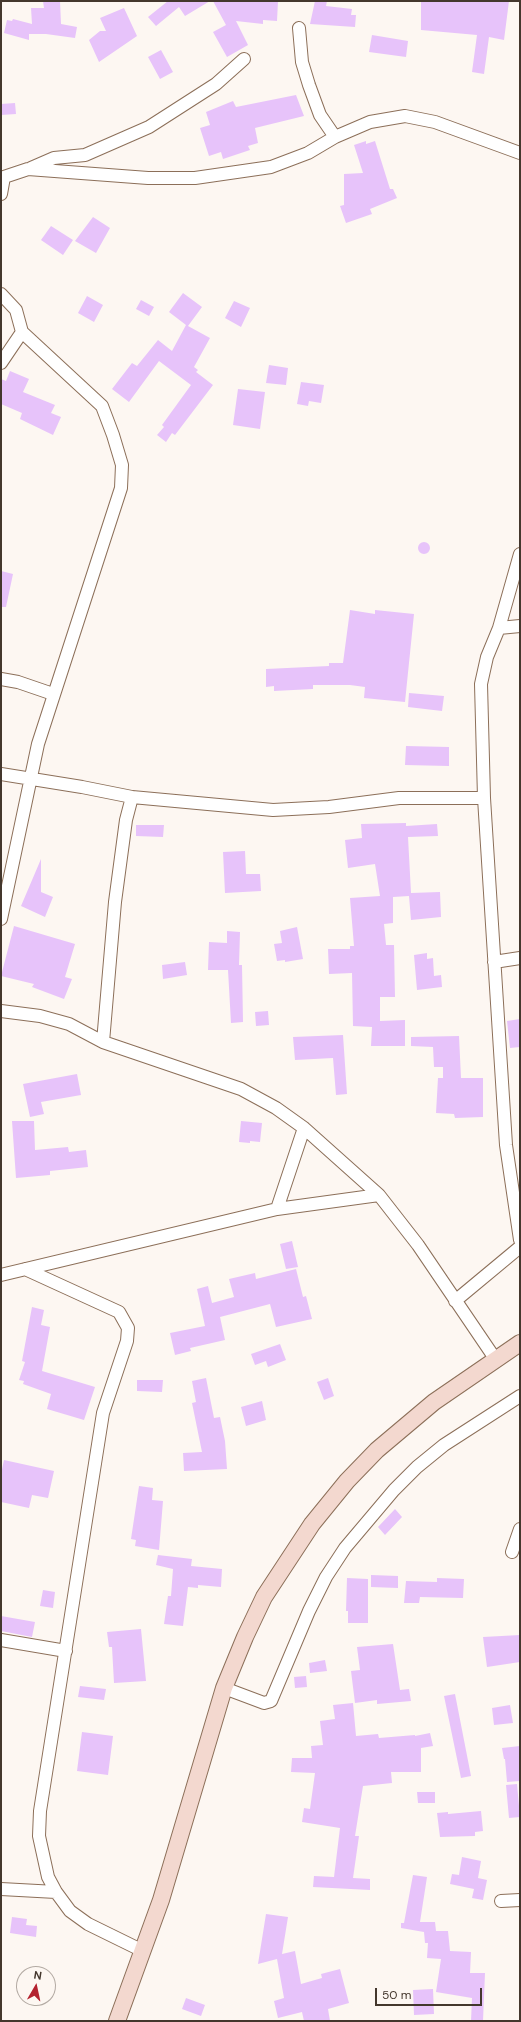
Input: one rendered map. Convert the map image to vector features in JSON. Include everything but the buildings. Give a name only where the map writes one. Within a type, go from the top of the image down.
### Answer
[{"type":"main road","points":[[117,2021],[161,1900],[224,1688],[245,1637],[264,1597],[312,1524],[347,1481],[377,1450],[408,1422],[434,1402],[520,1343]]},
{"type":"street","points":[[299,28],[302,62],[309,85],[320,115],[335,136]]},
{"type":"street","points":[[1,194],[3,175],[28,169],[54,158],[85,155],[148,127],[216,84],[244,59]]},
{"type":"street","points":[[28,169],[148,178],[195,178],[271,166],[308,153],[335,136],[370,122],[405,116],[435,122],[520,153]]},
{"type":"street","points":[[1,294],[16,310],[22,332],[102,406],[122,464],[121,488],[53,694],[30,779],[1,919]]},
{"type":"street","points":[[1,363],[22,332]]},
{"type":"street","points":[[520,554],[488,657],[482,684],[484,798],[506,1145],[520,1240]]},
{"type":"street","points":[[498,628],[520,626]]},
{"type":"street","points":[[1,679],[18,682],[53,694]]},
{"type":"street","points":[[1,774],[132,797],[273,810],[329,807],[399,798],[484,798]]},
{"type":"street","points":[[103,1042],[115,902],[126,820],[132,797]]},
{"type":"street","points":[[494,962],[520,958]]},
{"type":"street","points":[[1,1011],[40,1016],[62,1022],[103,1042],[241,1089],[276,1108],[304,1128],[379,1195],[418,1246],[496,1360]]},
{"type":"street","points":[[277,1209],[304,1128]]},
{"type":"street","points":[[1,1275],[277,1209],[379,1195]]},
{"type":"street","points":[[455,1301],[520,1247]]},
{"type":"street","points":[[26,1269],[119,1312],[128,1328],[127,1341],[103,1413],[40,1811],[39,1836],[43,1860],[56,1892],[70,1911],[88,1924],[143,1951]]},
{"type":"street","points":[[224,1688],[264,1703],[271,1701],[309,1611],[326,1577],[345,1548],[394,1490],[417,1467],[444,1445],[520,1396]]},
{"type":"street","points":[[512,1552],[520,1529]]},
{"type":"street","points":[[1,1640],[66,1651]]},
{"type":"street","points":[[1,1889],[56,1892]]},
{"type":"street","points":[[500,1901],[520,1900]]}]
